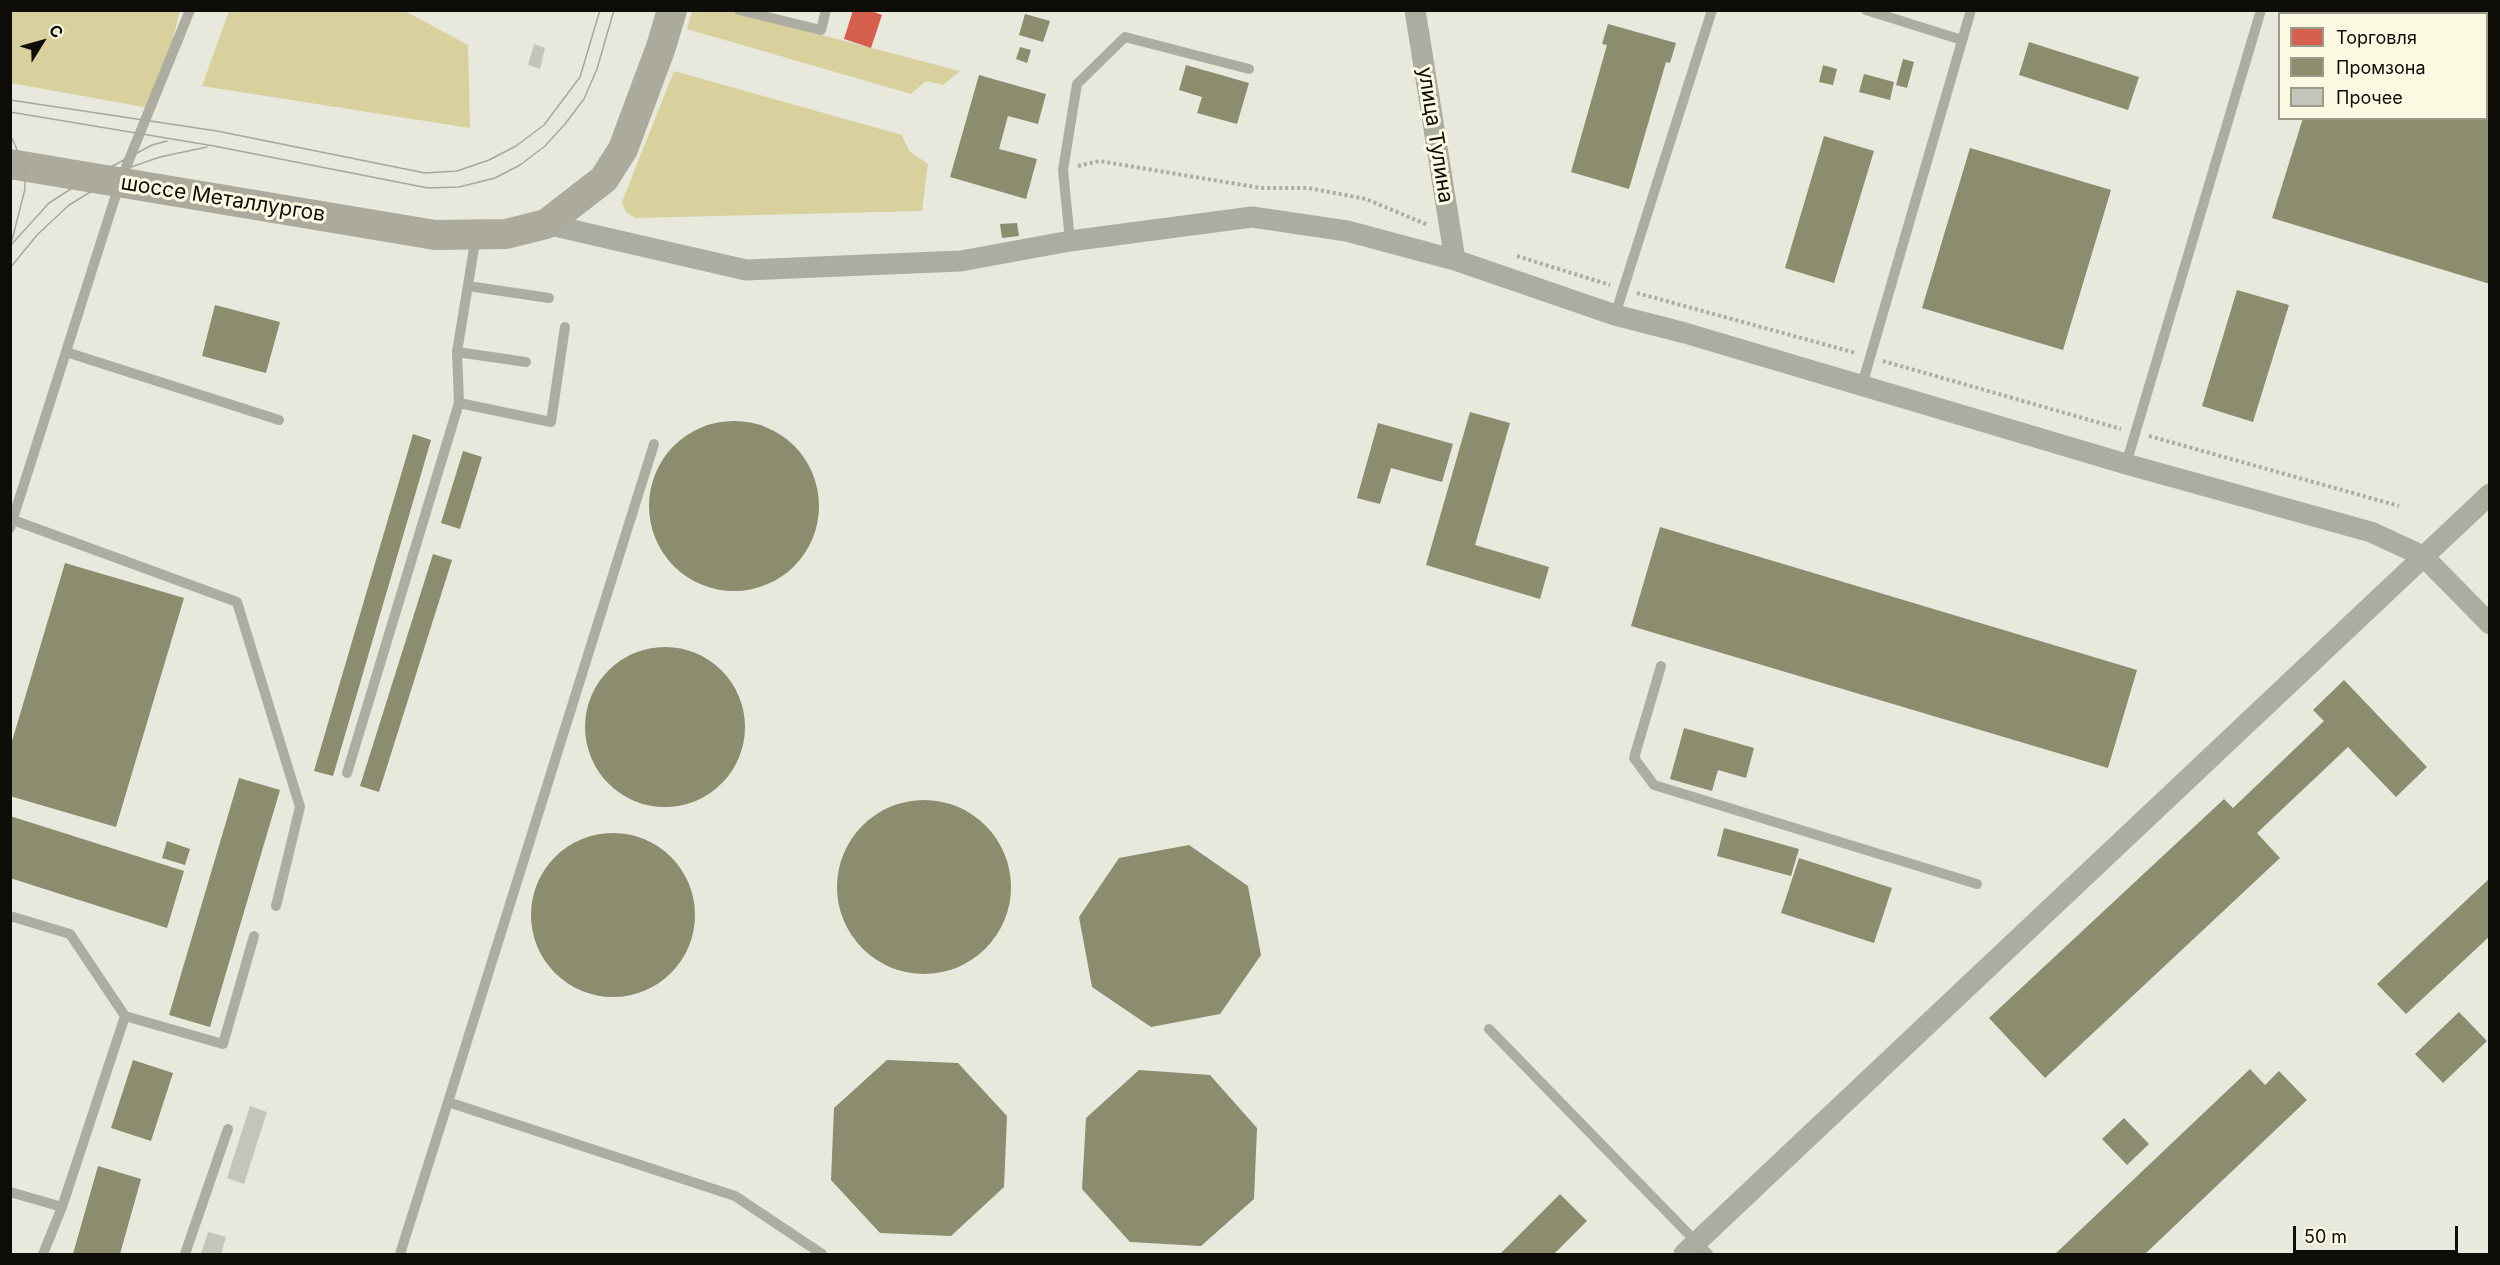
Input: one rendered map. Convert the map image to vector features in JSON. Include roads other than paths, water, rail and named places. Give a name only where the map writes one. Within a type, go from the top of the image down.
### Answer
[{"type":"main road","points":[[546,224],[604,179],[623,149],[661,47],[672,10]]},
{"type":"main road","name":"шоссе Металлургов","points":[[10,164],[435,235],[506,234],[546,224]]},
{"type":"street","name":"улица Тулина","points":[[1415,10],[1455,260]]},
{"type":"street","points":[[546,224],[747,270],[961,261],[1070,241],[1252,218],[1347,231],[1455,260],[1615,315],[1685,333],[2126,464],[2371,532],[2423,556],[2490,624]]},
{"type":"street","points":[[1696,1250],[2490,494]]},
{"type":"lane","points":[[190,10],[120,182],[12,524],[237,602],[300,807],[276,906]]},
{"type":"lane","points":[[739,10],[821,30],[826,10]]},
{"type":"lane","points":[[1615,315],[1712,10]]},
{"type":"lane","points":[[1866,10],[1962,40]]},
{"type":"lane","points":[[1862,385],[1971,10]]},
{"type":"lane","points":[[2126,464],[2261,10]]},
{"type":"lane","points":[[1070,241],[1063,170],[1077,84],[1125,37],[1249,69]]},
{"type":"lane","points":[[347,773],[459,403],[457,352],[476,236]]},
{"type":"lane","points":[[468,286],[549,298]]},
{"type":"lane","points":[[459,403],[551,422],[566,327]]},
{"type":"lane","points":[[66,352],[279,420]]},
{"type":"lane","points":[[457,352],[526,362]]},
{"type":"lane","points":[[400,1254],[654,444]]},
{"type":"lane","points":[[1661,666],[1634,758],[1654,785],[1977,884]]},
{"type":"lane","points":[[10,916],[70,934],[125,1016],[223,1044],[254,936]]},
{"type":"lane","points":[[43,1254],[62,1207],[125,1016]]},
{"type":"lane","points":[[1490,1029],[1696,1250]]},
{"type":"lane","points":[[448,1102],[735,1196],[822,1254]]},
{"type":"lane","points":[[185,1254],[228,1129]]},
{"type":"lane","points":[[10,1192],[62,1207]]},
{"type":"tram line","points":[[10,100],[217,131],[425,173],[457,171],[489,160],[516,146],[544,125],[580,77],[600,10]]},
{"type":"tram line","points":[[10,112],[214,146],[428,188],[459,187],[495,178],[520,165],[545,146],[565,124],[584,99],[597,69],[614,10]]},
{"type":"tram line","points":[[10,134],[25,167],[25,189],[12,240]]},
{"type":"tram line","points":[[10,246],[49,203],[77,185],[152,145],[167,141]]},
{"type":"tram line","points":[[10,268],[37,235],[69,205],[131,167],[160,157],[207,147]]}]
